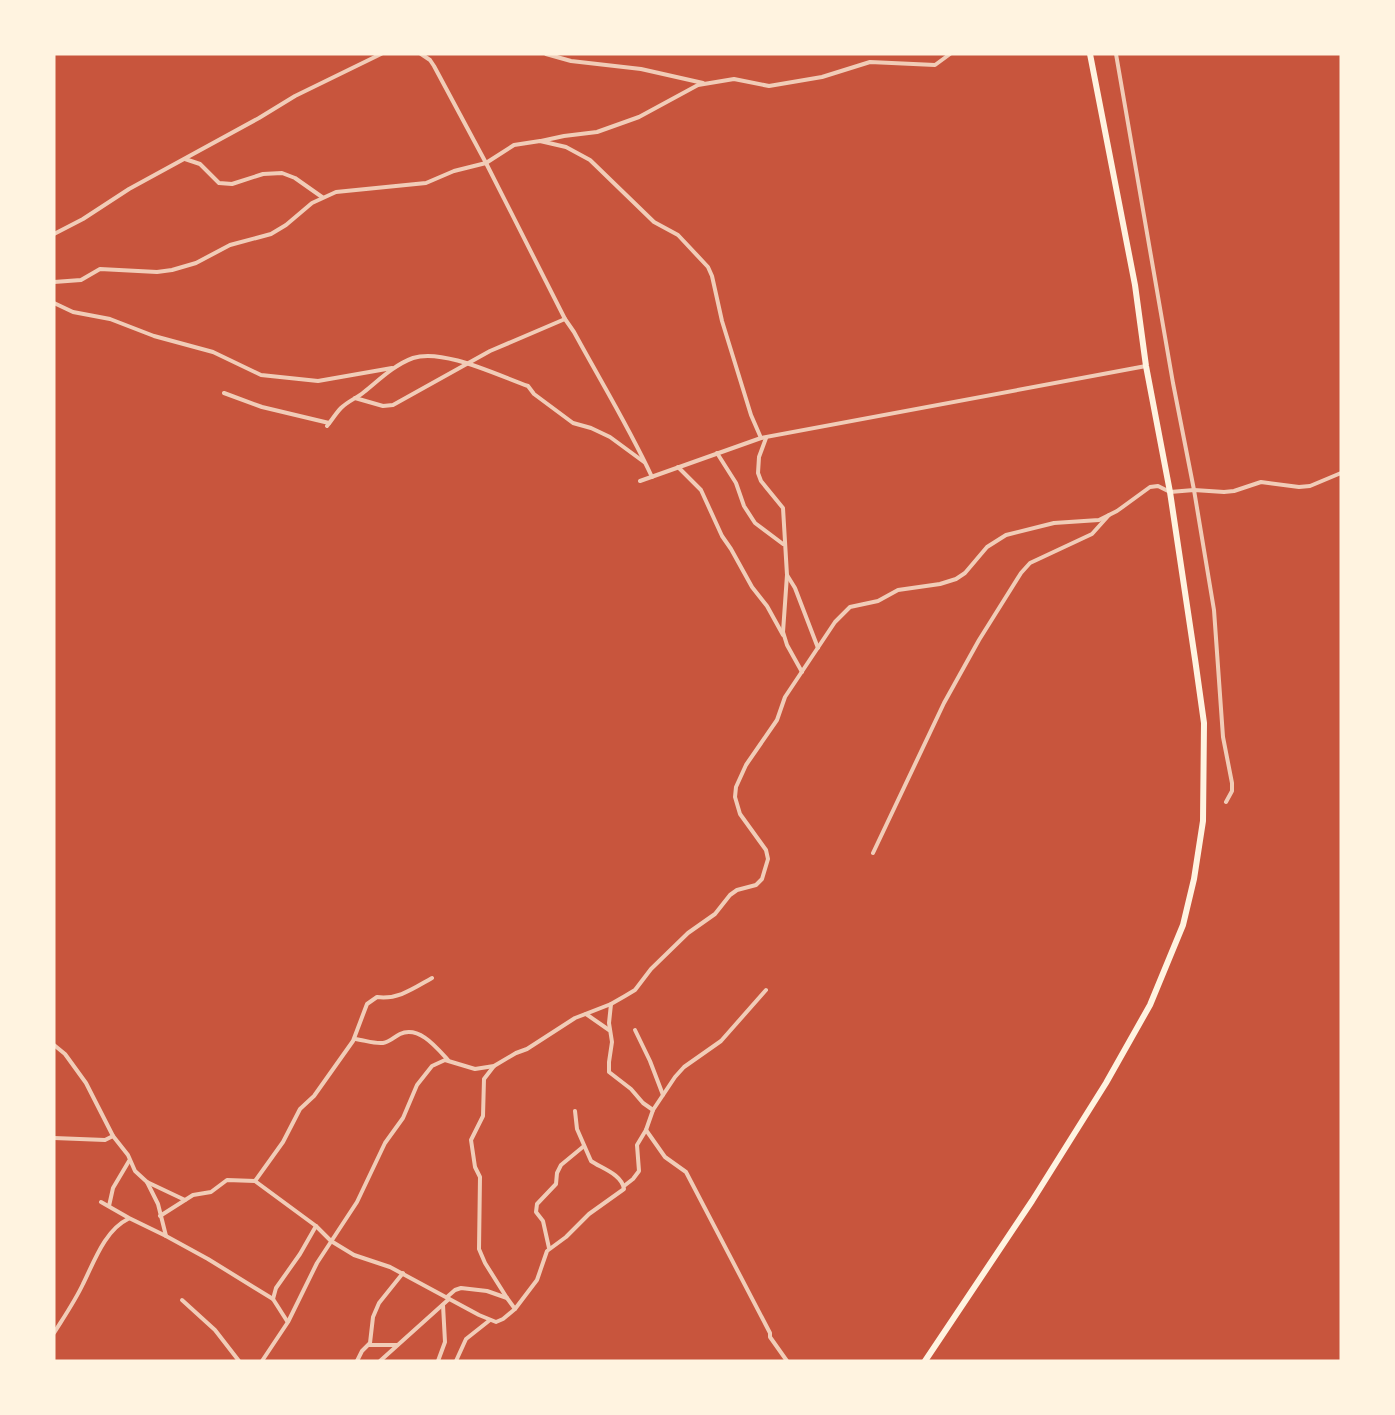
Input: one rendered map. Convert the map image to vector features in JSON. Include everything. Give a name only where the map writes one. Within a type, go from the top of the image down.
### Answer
[{"type":"highway","points":[[925,1361],[1032,1201],[1106,1083],[1150,1005],[1189,906],[1203,821],[1204,723],[1170,492],[1146,366],[1135,285],[1090,54]]},
{"type":"street","points":[[54,234],[83,219],[129,189],[305,91],[381,54]]},
{"type":"street","points":[[421,54],[434,66],[565,319],[639,448],[652,477]]},
{"type":"street","points":[[546,54],[572,61],[641,69],[707,84]]},
{"type":"street","points":[[54,282],[81,280],[100,269],[157,272],[195,263],[230,244],[279,230],[312,203],[342,190],[372,190],[422,184],[454,171],[486,163],[514,145],[564,136],[593,134],[639,117],[691,87],[734,79],[769,86],[822,77],[870,62],[935,65],[950,54]]},
{"type":"street","points":[[1116,54],[1214,610],[1223,737],[1232,783],[1232,791],[1226,802]]},
{"type":"street","points":[[540,141],[566,147],[590,160],[654,222],[678,236],[708,267],[750,415],[761,438]]},
{"type":"street","points":[[184,159],[200,164],[219,183],[232,184],[263,174],[282,173],[295,178],[322,198]]},
{"type":"street","points":[[54,303],[73,312],[110,320],[160,338],[213,352],[261,375],[318,381],[396,368]]},
{"type":"street","points":[[355,398],[383,406],[393,405],[490,351],[565,319]]},
{"type":"street","points":[[224,393],[328,425],[341,408],[380,377],[410,359],[420,356],[439,358],[468,364],[528,386],[534,394],[573,423],[610,437],[645,463]]},
{"type":"street","points":[[640,481],[761,438],[1146,366]]},
{"type":"street","points":[[766,438],[758,461],[758,473],[761,481],[782,505],[787,575],[784,639]]},
{"type":"street","points":[[717,452],[736,483],[744,506],[755,523],[784,544]]},
{"type":"street","points":[[678,467],[701,490],[722,536],[747,580],[767,606],[802,672]]},
{"type":"street","points":[[262,1361],[288,1322],[317,1263],[357,1202],[386,1143],[403,1118],[417,1085],[432,1066],[440,1061],[448,1060],[475,1069],[494,1066],[527,1049],[560,1027],[611,1004],[634,990],[651,969],[693,928],[715,915],[730,895],[756,885],[762,879],[768,859],[766,850],[740,814],[735,797],[736,787],[746,765],[777,720],[785,697],[839,616],[853,605],[878,601],[894,591],[940,584],[959,578],[987,547],[1006,535],[1054,523],[1090,522],[1110,514],[1150,487],[1158,486],[1170,492],[1234,491],[1261,482],[1299,487],[1310,486],[1341,473]]},
{"type":"street","points":[[873,853],[944,703],[979,640],[1021,573],[1030,563],[1092,534],[1110,514]]},
{"type":"street","points":[[787,575],[795,588],[818,648]]},
{"type":"street","points":[[255,1181],[283,1142],[300,1109],[314,1096],[354,1039],[369,1001],[377,997],[397,996],[432,978]]},
{"type":"street","points":[[160,1216],[193,1196],[211,1192],[227,1180],[255,1181],[316,1226],[331,1241],[354,1255],[403,1273],[496,1322],[515,1309],[537,1280],[544,1255],[549,1249],[566,1237],[597,1208],[619,1195],[624,1186],[633,1179],[639,1171],[637,1147],[653,1110],[663,1095],[684,1067],[721,1041],[766,990]]},
{"type":"street","points":[[611,1004],[609,1017],[612,1042],[609,1072],[653,1110]]},
{"type":"street","points":[[585,1014],[610,1030]]},
{"type":"street","points":[[635,1030],[663,1095]]},
{"type":"street","points":[[354,1039],[383,1043],[403,1032],[409,1032],[429,1040],[448,1060]]},
{"type":"street","points":[[54,1045],[65,1053],[86,1083],[113,1136],[128,1155],[135,1172],[147,1182],[185,1200]]},
{"type":"street","points":[[494,1066],[484,1079],[483,1116],[471,1142],[475,1167],[480,1177],[479,1249],[487,1266],[515,1309]]},
{"type":"street","points":[[575,1111],[577,1129],[591,1161],[606,1168],[624,1186]]},
{"type":"street","points":[[646,1130],[665,1157],[686,1172],[770,1333],[770,1337],[787,1361]]},
{"type":"street","points":[[54,1138],[105,1140],[113,1136]]},
{"type":"street","points":[[549,1249],[543,1221],[536,1212],[537,1204],[556,1184],[557,1173],[561,1166],[584,1146]]},
{"type":"street","points":[[109,1206],[113,1188],[129,1161]]},
{"type":"street","points":[[147,1182],[158,1204],[166,1236]]},
{"type":"street","points":[[101,1202],[166,1236],[273,1299],[288,1322]]},
{"type":"street","points":[[54,1333],[101,1247],[120,1223],[129,1218]]},
{"type":"street","points":[[273,1299],[276,1288],[316,1226]]},
{"type":"street","points":[[357,1361],[371,1340],[373,1317],[379,1303],[403,1273]]},
{"type":"street","points":[[380,1361],[442,1305],[455,1290],[461,1288],[487,1291],[507,1298]]},
{"type":"street","points":[[182,1300],[215,1330],[239,1361]]},
{"type":"street","points":[[438,1361],[445,1342],[442,1305]]},
{"type":"street","points":[[456,1361],[466,1339],[490,1320]]},
{"type":"street","points":[[369,1345],[398,1346]]}]
